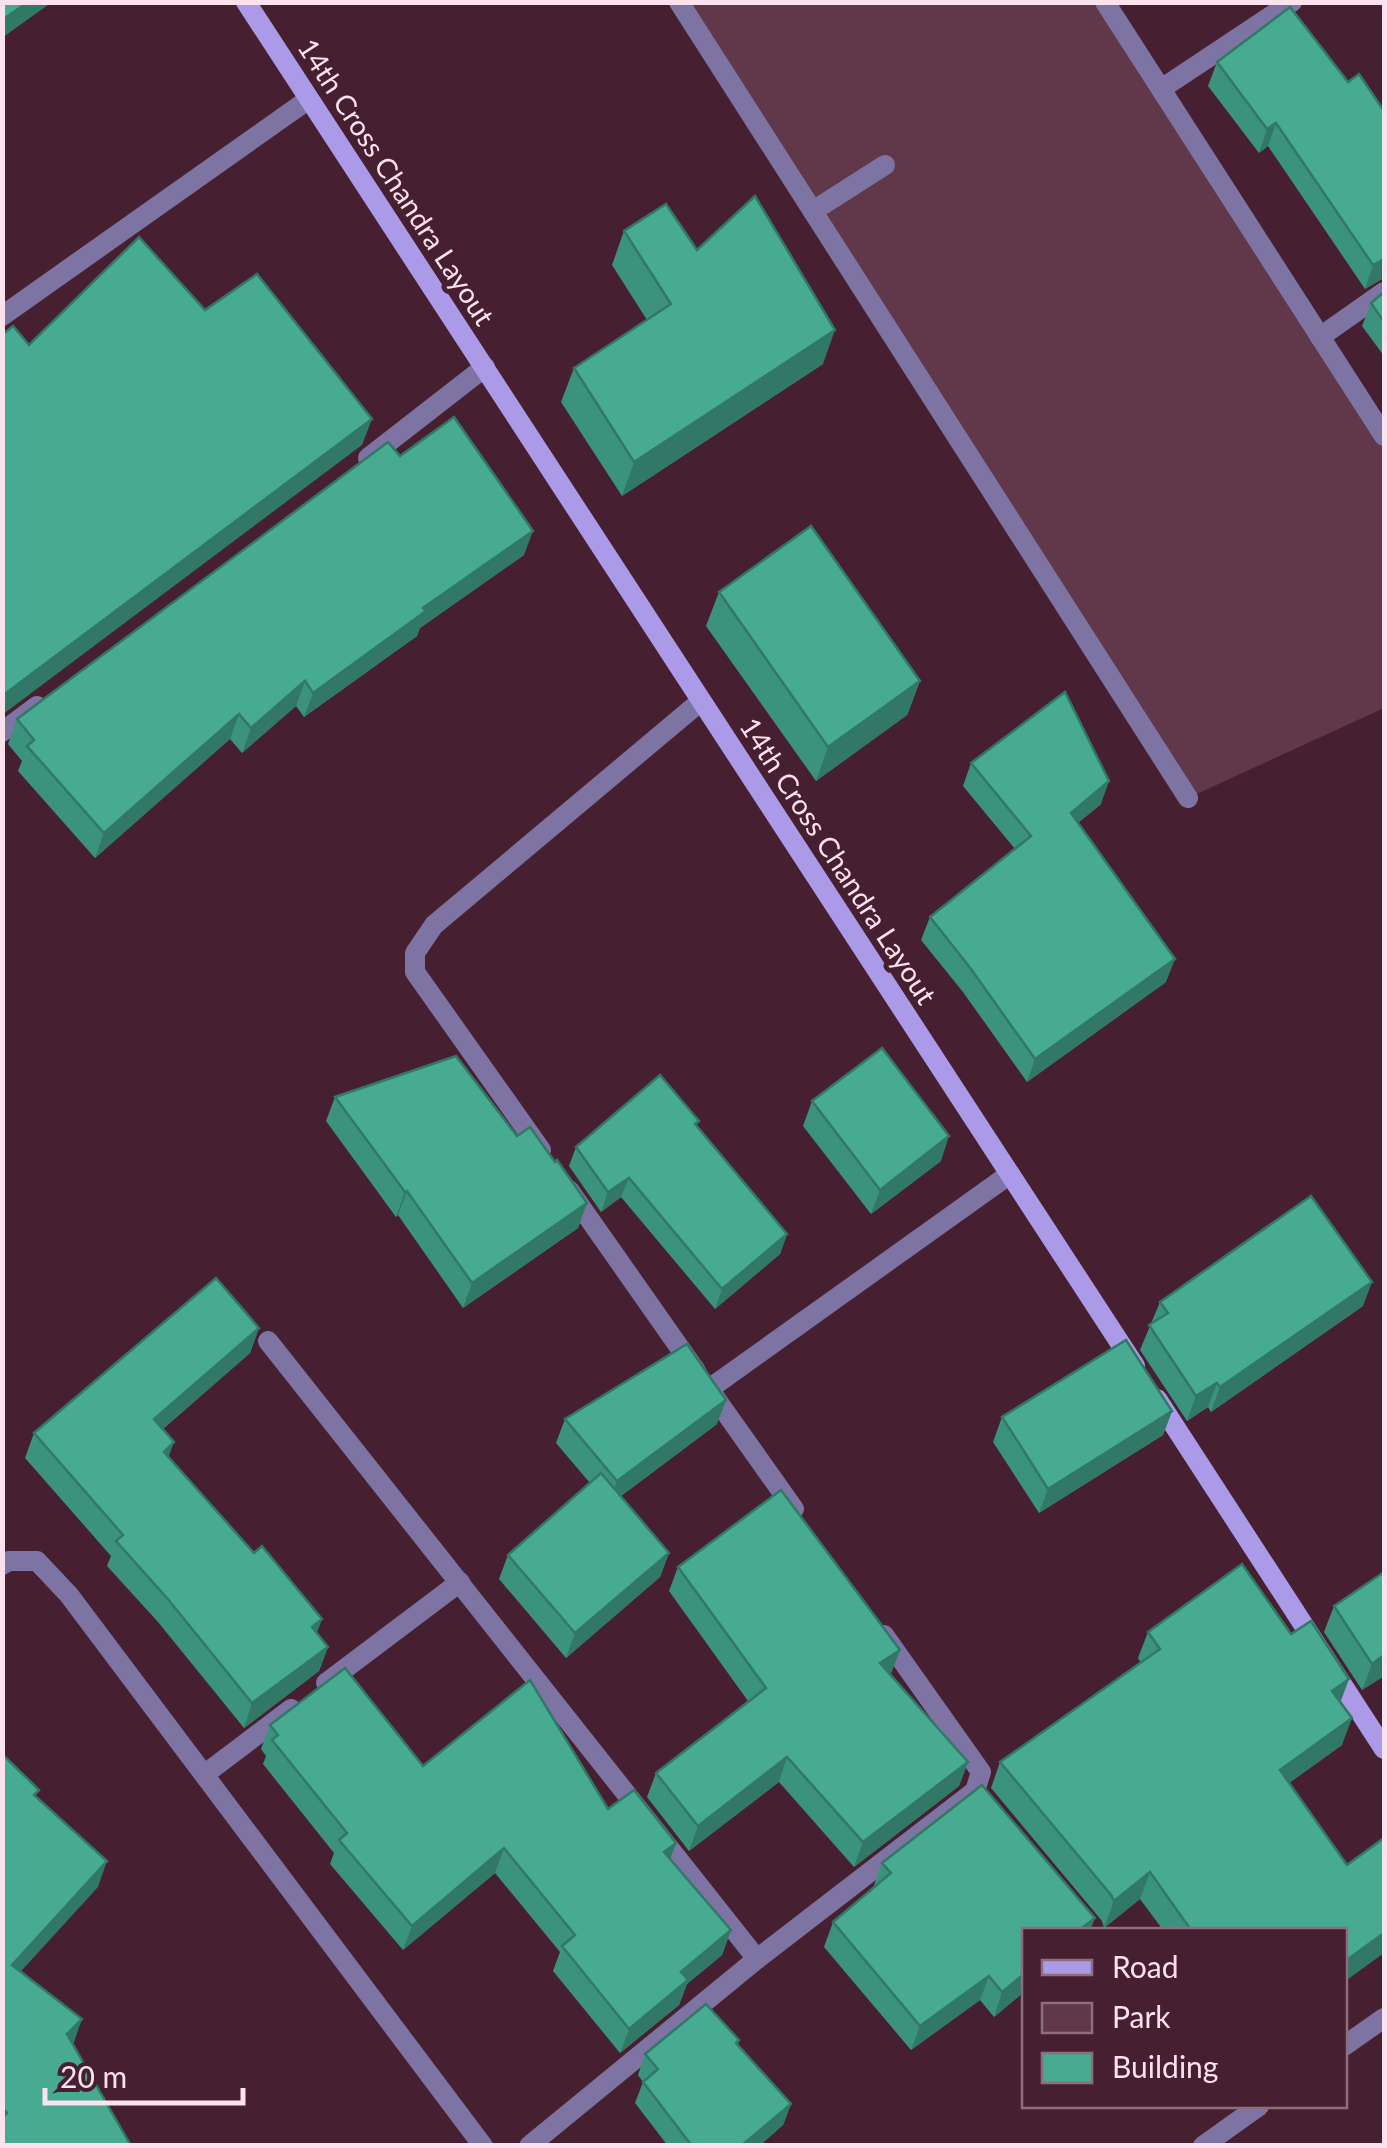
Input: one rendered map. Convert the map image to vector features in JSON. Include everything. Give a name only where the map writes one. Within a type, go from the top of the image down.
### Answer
[{"type":"street","name":"14th Cross Chandra Layout","points":[[246,2],[1384,1749]]},
{"type":"street","points":[[679,2],[1188,798]]},
{"type":"street","points":[[1106,2],[1384,436]]},
{"type":"street","points":[[1161,89],[1292,2]]},
{"type":"street","points":[[2,316],[309,99]]},
{"type":"street","points":[[813,211],[885,165]]},
{"type":"street","points":[[1320,337],[1384,292]]},
{"type":"street","points":[[349,473],[484,367]]},
{"type":"street","points":[[2,732],[50,696]]},
{"type":"street","points":[[702,701],[434,925],[415,953],[416,972],[811,1532]]},
{"type":"street","points":[[709,1389],[1010,1174]]},
{"type":"street","points":[[268,1341],[756,1958]]},
{"type":"street","points":[[2,1565],[9,1561],[37,1561],[69,1596],[483,2146]]},
{"type":"street","points":[[204,1774],[460,1582]]},
{"type":"street","points":[[529,2146],[756,1958],[981,1798],[981,1772],[868,1612]]},
{"type":"street","points":[[1347,2044],[1384,2018]]},
{"type":"street","points":[[1203,2146],[1256,2108]]},
{"type":"green space","points":[[679,3],[1105,3],[1384,436],[1384,708],[1188,798]]},
{"type":"building","points":[[2,2],[28,2],[2,20]]},
{"type":"building","points":[[1290,7],[1348,82],[1359,74],[1384,111],[1384,259],[1373,265],[1276,123],[1267,129],[1217,62]]},
{"type":"building","points":[[755,196],[835,330],[634,462],[574,368],[671,304],[624,231],[666,204],[697,250]]},
{"type":"building","points":[[139,237],[205,310],[257,274],[372,419],[2,696],[2,335],[13,326],[29,345]]},
{"type":"building","points":[[1384,292],[1384,322],[1371,303]]},
{"type":"building","points":[[454,417],[533,531],[423,608],[426,611],[313,693],[305,681],[251,728],[239,714],[104,833],[27,746],[34,740],[17,719],[388,442],[400,456]]},
{"type":"building","points":[[811,526],[920,681],[828,747],[719,592]]},
{"type":"building","points":[[1065,692],[1109,781],[1071,813],[1175,959],[1035,1059],[930,917],[1031,836],[971,763]]},
{"type":"building","points":[[882,1048],[949,1136],[880,1190],[812,1101]]},
{"type":"building","points":[[456,1056],[517,1136],[530,1127],[587,1203],[472,1283],[335,1097]]},
{"type":"building","points":[[660,1075],[699,1121],[695,1124],[787,1234],[722,1289],[629,1178],[608,1192],[576,1147]]},
{"type":"building","points":[[1311,1196],[1372,1282],[1220,1387],[1217,1383],[1196,1396],[1149,1325],[1168,1313],[1160,1302]]},
{"type":"building","points":[[216,1278],[259,1328],[154,1419],[174,1442],[164,1452],[254,1553],[262,1546],[322,1619],[312,1627],[328,1647],[252,1703],[116,1541],[123,1535],[34,1433]]},
{"type":"building","points":[[1126,1340],[1172,1411],[1048,1489],[1002,1417]]},
{"type":"building","points":[[687,1344],[726,1400],[617,1481],[565,1419]]},
{"type":"building","points":[[601,1473],[669,1553],[575,1633],[508,1555]]},
{"type":"building","points":[[781,1490],[900,1650],[880,1663],[968,1762],[863,1842],[787,1757],[698,1826],[656,1773],[766,1688],[678,1567]]},
{"type":"building","points":[[1242,1564],[1291,1634],[1311,1621],[1349,1679],[1332,1691],[1352,1718],[1280,1770],[1347,1865],[1384,1838],[1384,1933],[1347,1960],[1347,1928],[1190,1928],[1150,1872],[1114,1901],[1000,1762],[1160,1649],[1148,1632]]},
{"type":"building","points":[[1384,1572],[1384,1655],[1372,1664],[1334,1606]]},
{"type":"building","points":[[345,1668],[423,1766],[530,1680],[608,1809],[634,1790],[676,1843],[664,1852],[731,1930],[681,1972],[688,1980],[629,2029],[562,1946],[575,1935],[504,1848],[412,1926],[339,1840],[347,1833],[272,1740],[278,1735],[270,1725]]},
{"type":"building","points":[[2,1754],[39,1790],[34,1795],[107,1861],[12,1965],[82,2019],[67,2034],[131,2146],[2,2146],[2,2118],[7,2113],[2,2107]]},
{"type":"building","points":[[982,1785],[1095,1918],[1082,1928],[1022,1928],[1022,1976],[1002,1992],[989,1976],[920,2026],[833,1922],[891,1873],[882,1863]]},
{"type":"building","points":[[706,2004],[791,2104],[741,2146],[692,2146],[643,2082],[658,2069],[645,2054]]}]
